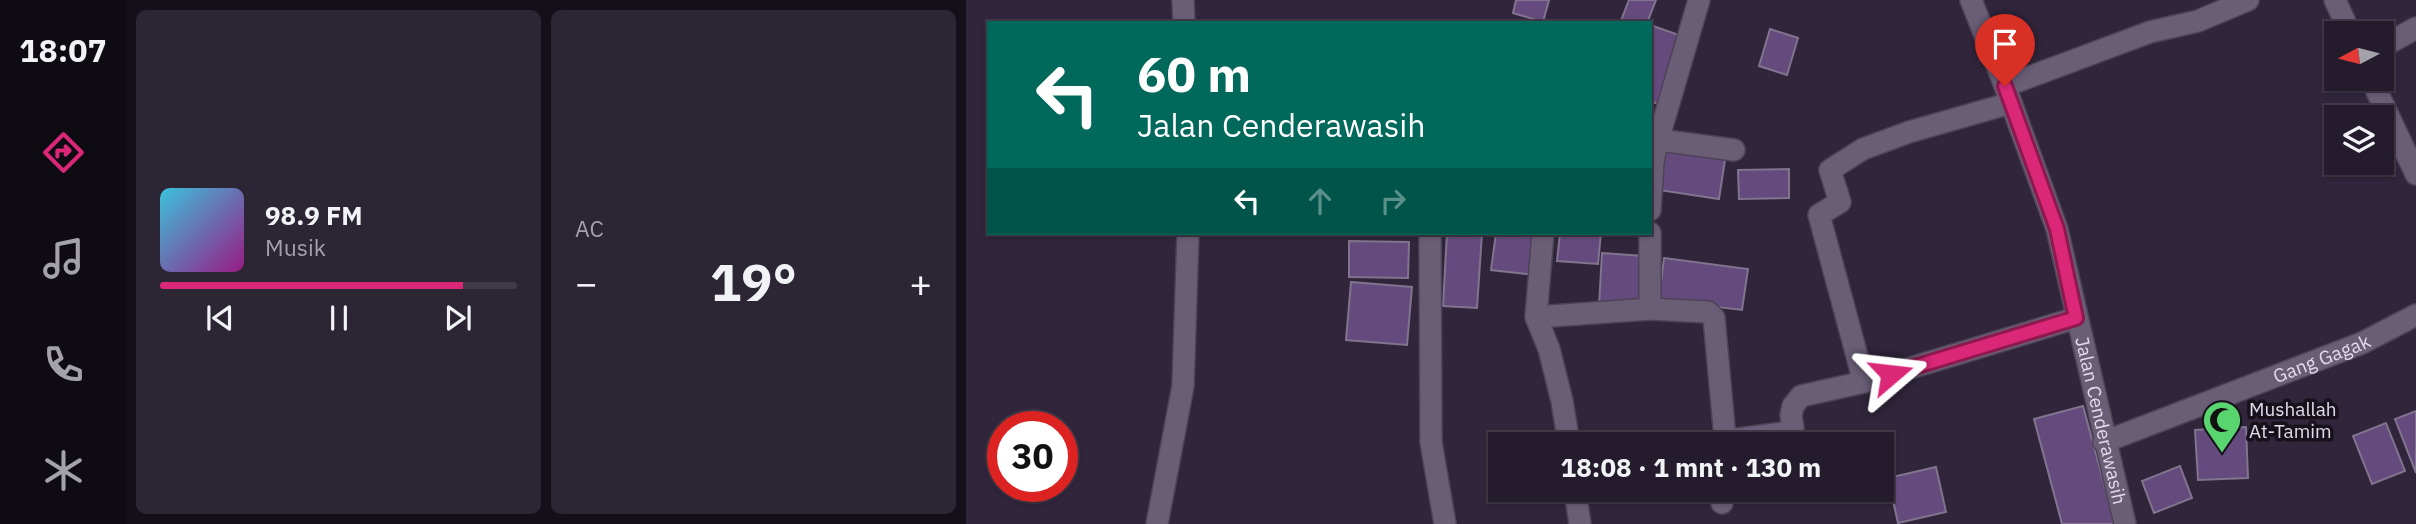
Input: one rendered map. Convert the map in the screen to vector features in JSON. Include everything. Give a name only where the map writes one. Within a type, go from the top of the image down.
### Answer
[{"type":"street","points":[[1184,0],[1184,21]]},
{"type":"street","points":[[1652,183],[1655,144],[1699,0]]},
{"type":"street","name":"Jalan Cenderawasih","points":[[1971,0],[2057,229],[2125,524]]},
{"type":"street","points":[[1864,382],[1819,215],[1840,202],[1830,170],[1863,149],[2008,94],[2150,32],[2198,21],[2248,0]]},
{"type":"street","points":[[2335,0],[2345,21]]},
{"type":"street","points":[[2394,40],[2416,28]]},
{"type":"street","points":[[2377,91],[2416,174]]},
{"type":"street","points":[[1655,144],[1734,150]]},
{"type":"street","points":[[1157,524],[1183,386],[1188,235]]},
{"type":"street","points":[[1430,235],[1431,442],[1445,524]]},
{"type":"street","points":[[1543,235],[1536,317],[1549,349],[1567,432]]},
{"type":"street","points":[[1650,235],[1650,309]]},
{"type":"street","points":[[1536,317],[1650,309],[1708,312],[1714,318],[1721,432]]},
{"type":"street","name":"Gang Gagak","points":[[2104,442],[2362,343],[2416,315]]},
{"type":"street","points":[[1790,432],[1793,428],[1793,406],[1801,396],[1864,382],[2076,318]]},
{"type":"street","points":[[1577,502],[1580,524]]},
{"type":"building","points":[[1516,0],[1549,0],[1543,21],[1513,13]]},
{"type":"building","points":[[1629,0],[1656,0],[1648,21],[1621,21]]},
{"type":"building","points":[[1653,26],[1682,36],[1658,104],[1652,102]]},
{"type":"building","points":[[1770,29],[1798,38],[1787,75],[1759,66]]},
{"type":"building","points":[[1666,144],[1726,153],[1719,199],[1659,190]]},
{"type":"building","points":[[1789,169],[1789,198],[1739,199],[1738,170]]},
{"type":"building","points":[[1447,235],[1482,235],[1477,308],[1443,306]]},
{"type":"building","points":[[1496,235],[1539,235],[1534,275],[1491,270]]},
{"type":"building","points":[[1560,235],[1601,235],[1598,264],[1557,261]]},
{"type":"building","points":[[1349,241],[1409,242],[1408,278],[1349,277]]},
{"type":"building","points":[[1602,253],[1644,256],[1641,308],[1599,306]]},
{"type":"building","points":[[1664,258],[1748,269],[1742,310],[1659,300]]},
{"type":"building","points":[[1351,282],[1412,287],[1407,345],[1346,340]]},
{"type":"building","points":[[2083,406],[2115,524],[2062,524],[2034,419]]},
{"type":"building","points":[[2416,411],[2416,473],[2395,419]]},
{"type":"building","points":[[2386,423],[2405,471],[2372,484],[2353,436]]},
{"type":"building","name":"Mushallah At-Tamim","points":[[2246,427],[2248,478],[2198,480],[2195,430]]},
{"type":"building","points":[[2180,466],[2192,498],[2154,513],[2142,481]]},
{"type":"building","points":[[1936,467],[1946,512],[1898,523],[1893,502],[1894,477]]},
{"type":"place","name":"Mushallah At-Tamim","points":[[2222,454]]},
{"type":"route","points":[[1891,374],[2076,318],[2057,229],[2005,86]]}]
